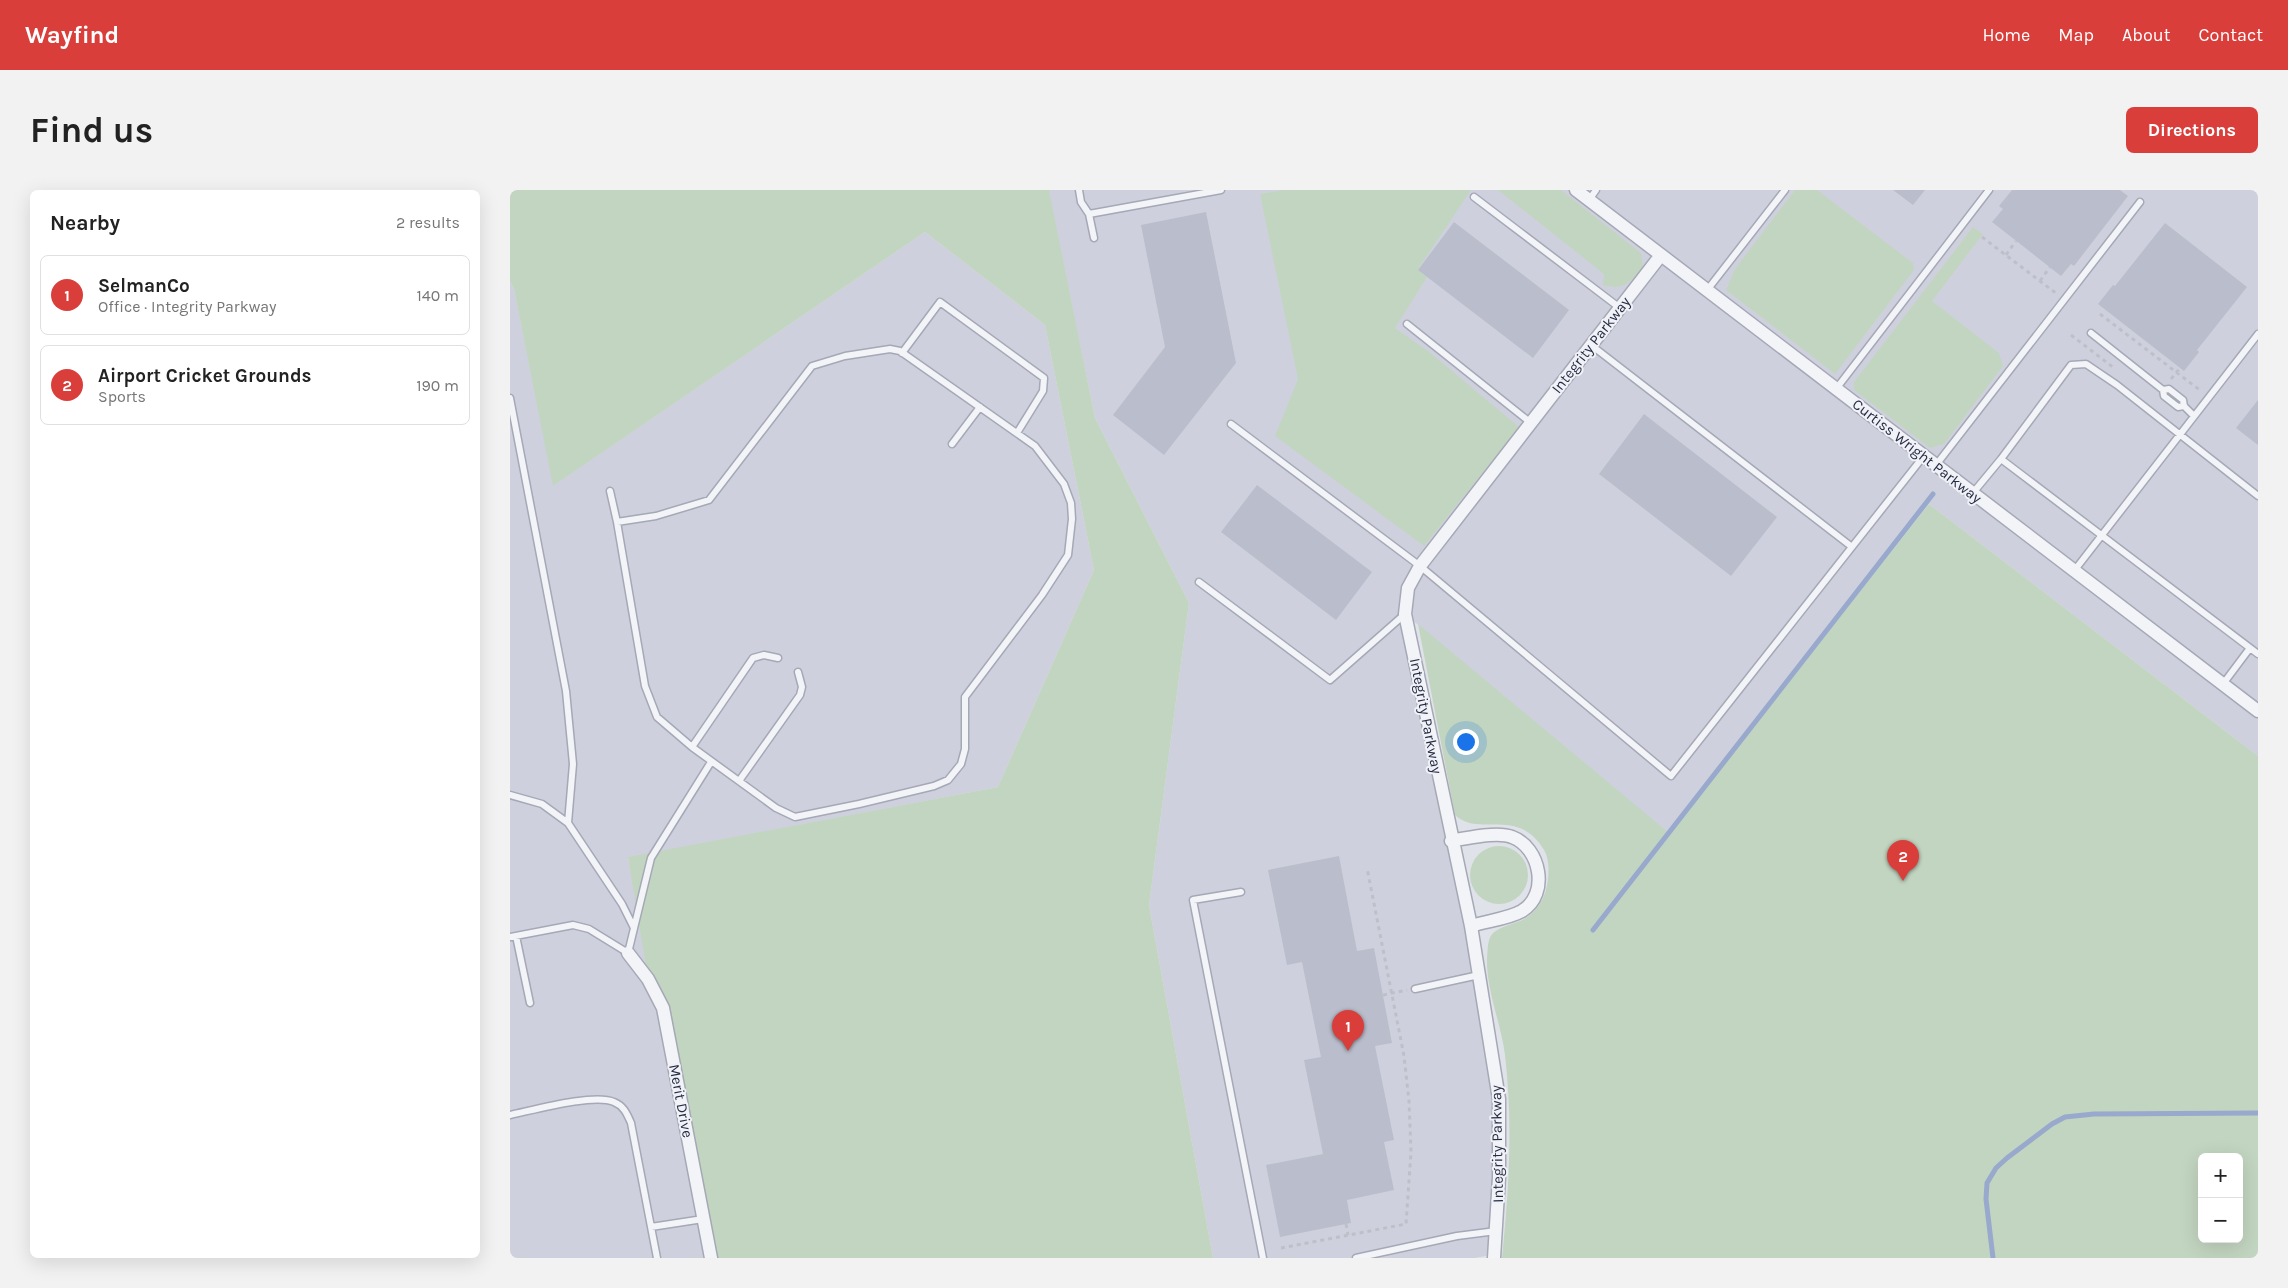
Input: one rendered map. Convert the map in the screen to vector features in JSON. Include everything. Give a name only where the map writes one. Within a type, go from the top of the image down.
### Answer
[{"type":"street","name":"Curtiss Wright Parkway","points":[[1576,190],[1592,195],[1661,255],[1708,289],[1923,457],[2258,711]]},
{"type":"street","name":"Integrity Parkway","points":[[1494,1258],[1500,1177],[1499,1099],[1480,975],[1405,614],[1408,588],[1420,566],[1661,255]]},
{"type":"street","points":[[1451,841],[1469,837],[1511,836],[1528,846],[1536,863],[1539,881],[1534,899],[1522,911],[1470,926]]},
{"type":"street","name":"Merit Drive","points":[[628,954],[648,979],[662,1008],[711,1258]]},
{"type":"lane","points":[[1079,190],[1081,202],[1089,214],[1094,238]]},
{"type":"lane","points":[[1089,214],[1221,190]]},
{"type":"lane","points":[[1708,289],[1785,190]]},
{"type":"lane","points":[[1836,389],[1989,190]]},
{"type":"lane","points":[[1474,197],[1620,308]]},
{"type":"lane","points":[[1935,466],[2066,301],[2140,202]]},
{"type":"lane","points":[[902,353],[940,302],[1044,378],[1044,391],[1017,433]]},
{"type":"lane","points":[[1407,324],[1531,423]]},
{"type":"lane","points":[[2091,333],[2164,390],[2164,396],[2178,407],[2184,406],[2193,415]]},
{"type":"lane","points":[[2074,571],[2179,433],[2258,334]]},
{"type":"lane","points":[[1591,345],[1852,547]]},
{"type":"lane","points":[[610,491],[617,522],[644,686],[657,717],[711,762],[776,808],[795,817],[934,786],[948,780],[960,764],[966,749],[965,697],[1042,595],[1068,555],[1072,519],[1071,502],[1064,484],[1035,446],[902,353],[890,348],[845,356],[812,366],[709,500],[656,516],[617,522]]},
{"type":"lane","points":[[1972,494],[2001,459],[2071,365],[2078,363],[2086,364],[2117,385],[2258,496]]},
{"type":"lane","points":[[510,398],[566,691],[573,764],[568,823]]},
{"type":"lane","points":[[952,444],[980,407]]},
{"type":"lane","points":[[1231,424],[1420,566],[1671,776],[1923,457]]},
{"type":"lane","points":[[2001,459],[2258,654]]},
{"type":"lane","points":[[1199,582],[1330,680],[1405,614]]},
{"type":"lane","points":[[2222,684],[2250,648]]},
{"type":"lane","points":[[692,747],[753,658],[764,654],[778,658]]},
{"type":"lane","points":[[739,781],[800,695],[802,687],[798,672]]},
{"type":"lane","points":[[530,1004],[513,936],[573,925],[588,929],[628,954],[651,858],[711,762]]},
{"type":"lane","points":[[510,795],[542,804],[568,823],[622,904],[634,928]]},
{"type":"lane","points":[[1241,892],[1193,900],[1263,1258]]},
{"type":"lane","points":[[1414,989],[1480,975]]},
{"type":"lane","points":[[510,1115],[599,1098],[614,1102],[625,1109],[631,1122],[657,1258]]},
{"type":"lane","points":[[651,1227],[703,1219]]},
{"type":"lane","points":[[1356,1258],[1457,1236],[1496,1232]]},
{"type":"path","points":[[1982,237],[2066,301]]},
{"type":"path","points":[[2006,255],[2016,241]]},
{"type":"path","points":[[2040,281],[2050,267]]},
{"type":"path","points":[[2100,314],[2208,397]]},
{"type":"path","points":[[1281,1248],[1406,1224],[1411,1152],[1409,1101],[1404,1056],[1367,868]]},
{"type":"path","points":[[1382,995],[1414,989]]},
{"type":"path","points":[[1346,1224],[1348,1235]]},
{"type":"shaded area","points":[[1048,190],[2258,190],[2258,756],[1929,504],[1669,834],[1405,614],[1499,1099],[1495,1254],[1475,1258],[1213,1258],[1149,905],[1189,603],[1095,418]]},
{"type":"shaded area","points":[[925,232],[1045,325],[1094,570],[998,787],[628,858],[711,1258],[510,1258],[510,281],[514,289],[554,485]]},
{"type":"green space","points":[[510,190],[1049,190],[1095,418],[1189,603],[1149,905],[1213,1258],[711,1258],[663,1008],[648,979],[628,857],[998,787],[1094,570],[1045,325],[925,232],[553,486],[514,289],[510,281]]},
{"type":"green space","points":[[1283,190],[1471,190],[1418,269],[1427,277],[1395,328],[1428,351],[1519,427],[1424,546],[1275,436],[1298,379],[1260,194]]},
{"type":"green space","points":[[1498,190],[1561,190],[1641,253],[1643,267],[1630,281],[1622,286],[1610,287],[1603,285],[1604,274]]},
{"type":"green space","points":[[1795,190],[1817,190],[1913,263],[1914,270],[1835,374],[1726,290],[1735,269]]},
{"type":"green space","points":[[1973,227],[1983,234],[1932,301],[1999,353],[2003,366],[1944,444],[1930,448],[1854,390],[1854,382]]},
{"type":"green space","points":[[1929,504],[2258,756],[2258,1258],[1502,1258],[1507,1207],[1509,1106],[1505,1055],[1487,970],[1488,945],[1493,933],[1524,919],[1535,911],[1547,886],[1548,864],[1544,850],[1534,837],[1522,829],[1511,826],[1475,824],[1455,815],[1418,624],[1669,833]]},
{"type":"green space","points":[[1499,846],[1515,851],[1523,859],[1528,875],[1523,891],[1515,899],[1499,904],[1483,899],[1475,891],[1470,875],[1475,859],[1483,851]]},
{"type":"building","points":[[1893,190],[1925,190],[1913,205]]},
{"type":"building","points":[[2012,190],[2120,190],[2128,196],[2074,266],[2071,264],[2061,276],[1992,222],[2003,209],[1999,206]]},
{"type":"building","points":[[1206,212],[1236,363],[1164,455],[1113,415],[1165,347],[1141,225]]},
{"type":"building","points":[[1454,222],[1569,310],[1533,358],[1418,270]]},
{"type":"building","points":[[2165,223],[2247,287],[2197,350],[2199,352],[2184,371],[2098,304],[2113,285],[2115,286]]},
{"type":"building","points":[[2258,400],[2258,445],[2236,428]]},
{"type":"building","points":[[1644,414],[1777,517],[1731,576],[1599,474]]},
{"type":"building","points":[[1257,485],[1372,572],[1336,620],[1221,532]]},
{"type":"building","points":[[1339,856],[1357,951],[1374,948],[1392,1043],[1375,1046],[1394,1140],[1384,1142],[1394,1190],[1347,1200],[1351,1223],[1280,1237],[1266,1165],[1323,1154],[1304,1060],[1321,1057],[1302,962],[1287,965],[1268,870]]},
{"type":"waterway","points":[[1593,930],[1933,494]]},
{"type":"waterway","points":[[1993,1258],[1986,1199],[1987,1183],[1996,1168],[2007,1158],[2052,1124],[2065,1117],[2094,1114],[2258,1113]]},
{"type":"place","name":"Airport Cricket Grounds","points":[[1903,881]]},
{"type":"place","name":"SelmanCo","points":[[1348,1051]]}]
